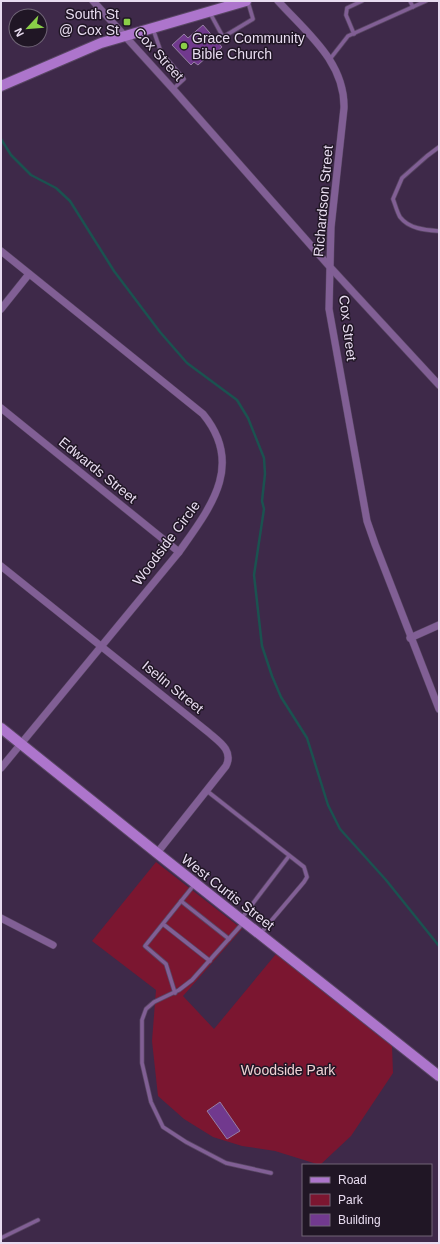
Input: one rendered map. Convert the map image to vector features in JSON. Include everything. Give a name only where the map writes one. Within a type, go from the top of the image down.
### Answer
[{"type":"street","name":"Cox Street","points":[[93,1],[174,89],[330,267],[329,309],[362,499],[374,544],[439,709]]},
{"type":"street","points":[[1,86],[88,48],[247,1]]},
{"type":"street","name":"Richardson Street","points":[[278,1],[330,59],[341,79],[344,98],[331,227],[330,267],[439,385]]},
{"type":"street","name":"Woodside Circle","points":[[1,251],[204,414],[215,430],[221,444],[222,454],[218,489],[206,514],[179,552],[1,768]]},
{"type":"street","points":[[1,309],[29,274]]},
{"type":"street","name":"Edwards Street","points":[[1,408],[179,552]]},
{"type":"street","name":"Iselin Street","points":[[1,566],[208,732],[227,750],[229,758],[226,766],[156,854]]},
{"type":"street","points":[[410,638],[439,625]]},
{"type":"street","name":"West Curtis Street","points":[[1,728],[156,854],[439,1076]]},
{"type":"street","points":[[1,918],[54,945]]},
{"type":"lane","points":[[209,12],[223,37],[252,19],[247,1]]},
{"type":"lane","points":[[354,34],[346,15],[347,8],[362,1]]},
{"type":"lane","points":[[410,1],[413,7]]},
{"type":"lane","points":[[330,59],[348,36],[426,1]]},
{"type":"lane","points":[[153,28],[161,52],[184,79],[174,89]]},
{"type":"lane","points":[[439,147],[402,178],[393,199],[400,217],[410,225],[422,229],[439,231]]},
{"type":"lane","points":[[206,790],[304,867],[307,877],[260,935]]},
{"type":"lane","points":[[271,1173],[226,1163],[186,1142],[163,1127],[151,1102],[142,1063],[144,1014],[154,1002],[175,993],[192,980],[210,961],[229,940],[289,856]]},
{"type":"lane","points":[[175,993],[166,964],[145,946],[195,884]]},
{"type":"lane","points":[[181,901],[229,940]]},
{"type":"lane","points":[[162,924],[210,961]]},
{"type":"lane","points":[[1,1238],[38,1220]]},
{"type":"green space","name":"Woodside Park","points":[[156,862],[242,929],[183,996],[214,1029],[276,954],[392,1046],[393,1073],[351,1136],[321,1164],[275,1151],[242,1146],[213,1137],[184,1119],[158,1096],[152,1041],[156,990],[92,941]]},
{"type":"building","name":"Grace Community Bible Church","points":[[203,25],[222,47],[211,57],[209,55],[198,65],[194,62],[191,65],[172,45],[184,34],[188,38]]},
{"type":"building","points":[[220,1102],[240,1131],[227,1139],[207,1111]]},
{"type":"waterway","points":[[1,139],[11,155],[31,175],[56,188],[70,201],[114,271],[160,332],[187,363],[237,400],[248,418],[264,458],[265,474],[262,501],[264,509],[254,575],[262,646],[272,676],[281,697],[307,738],[328,805],[340,829],[386,880],[439,946]]},
{"type":"place","name":"South St @ Cox St","points":[[127,22]]},
{"type":"place","name":"Grace Community Bible Church","points":[[184,46]]}]
